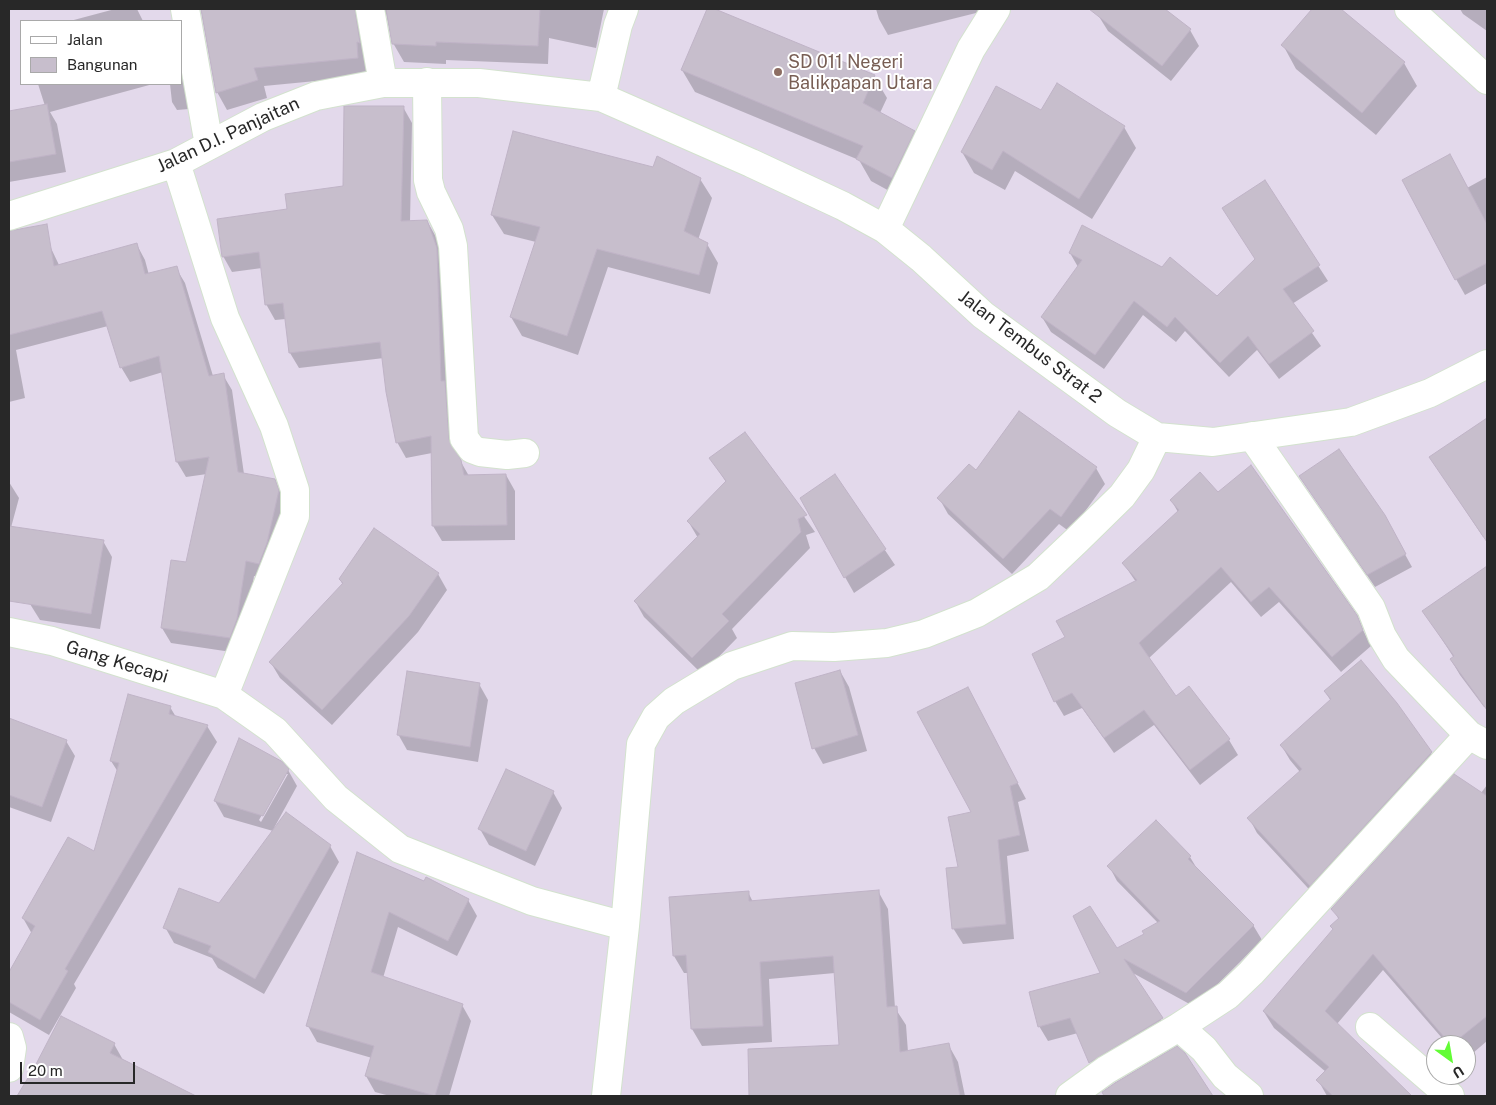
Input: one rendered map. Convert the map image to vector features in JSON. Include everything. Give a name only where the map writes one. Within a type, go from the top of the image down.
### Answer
[{"type":"street","points":[[185,9],[209,145]]},
{"type":"street","points":[[370,9],[382,83]]},
{"type":"street","points":[[600,97],[618,25],[624,9]]},
{"type":"street","points":[[885,229],[971,49],[996,9]]},
{"type":"street","points":[[1409,9],[1487,80]]},
{"type":"street","points":[[427,82],[428,180],[431,192],[449,229],[453,246],[464,438],[472,449],[480,452],[507,455],[525,453]]},
{"type":"street","name":"Jalan D.I. Panjaitan","points":[[9,216],[176,163],[291,104],[344,89],[382,83],[479,83],[600,97]]},
{"type":"street","name":"Jalan Tembus Strat 2","points":[[600,97],[759,167],[843,206],[885,229],[921,258],[983,314],[1117,413],[1157,437],[1213,442],[1351,422],[1430,393],[1487,364]]},
{"type":"street","points":[[176,163],[225,318],[274,426],[295,490],[295,516],[224,694]]},
{"type":"street","points":[[1070,1096],[1106,1070],[1179,1027],[1228,995],[1478,740],[1396,659],[1382,636],[1371,608],[1252,436]]},
{"type":"street","points":[[606,1096],[625,926],[641,744],[656,717],[674,701],[732,666],[792,646],[834,647],[887,643],[924,634],[977,613],[1038,577],[1078,540],[1122,496],[1140,470],[1157,437]]},
{"type":"street","name":"Gang Kecapi","points":[[9,632],[52,642],[224,694],[275,732],[336,798],[400,849],[532,901],[625,926]]},
{"type":"street","points":[[1179,1027],[1204,1049],[1225,1076],[1249,1096]]},
{"type":"street","points":[[1370,1027],[1450,1096]]},
{"type":"street","points":[[9,1036],[12,1048],[9,1068]]},
{"type":"building","points":[[201,9],[355,9],[360,43],[357,42],[358,58],[254,68],[258,80],[216,93]]},
{"type":"building","points":[[386,9],[540,9],[538,46],[436,42],[436,46],[392,44]]},
{"type":"building","name":"SD 011 Negeri Balikpapan Utara","points":[[707,9],[715,9],[875,75],[863,103],[915,131],[892,178],[856,159],[863,146],[681,70]]},
{"type":"building","points":[[1089,9],[1165,9],[1191,29],[1162,66]]},
{"type":"building","points":[[1312,9],[1341,9],[1405,62],[1362,113],[1281,45]]},
{"type":"building","points":[[1057,83],[1125,126],[1079,199],[1003,151],[992,170],[961,152],[996,86],[1041,110]]},
{"type":"building","points":[[47,104],[56,154],[9,162],[9,111]]},
{"type":"building","points":[[344,106],[404,106],[401,221],[427,220],[437,248],[441,381],[445,381],[449,439],[461,460],[464,475],[506,474],[507,525],[432,526],[431,436],[396,443],[386,392],[380,342],[289,353],[283,303],[265,305],[259,252],[222,257],[217,219],[287,209],[285,194],[343,186]]},
{"type":"building","points":[[513,131],[653,167],[657,156],[701,178],[684,231],[708,243],[699,275],[597,249],[567,336],[510,317],[540,227],[491,215]]},
{"type":"building","points":[[1450,154],[1487,224],[1487,263],[1455,280],[1402,180]]},
{"type":"building","points":[[1265,180],[1320,265],[1283,289],[1314,331],[1269,364],[1248,336],[1220,363],[1175,317],[1167,327],[1134,301],[1095,355],[1041,317],[1082,260],[1069,253],[1082,225],[1162,267],[1170,257],[1217,296],[1255,259],[1222,208]]},
{"type":"building","points":[[47,224],[54,266],[137,243],[145,274],[177,266],[209,376],[224,373],[238,472],[275,479],[279,490],[267,543],[259,564],[246,561],[237,619],[230,638],[161,628],[171,560],[186,562],[209,457],[176,462],[159,356],[120,368],[102,311],[9,335],[9,231]]},
{"type":"building","points":[[1019,411],[1097,467],[1061,517],[1050,509],[1003,559],[937,498],[969,464],[976,470]]},
{"type":"building","points":[[1487,418],[1487,542],[1429,457]]},
{"type":"building","points":[[745,432],[807,515],[798,519],[801,532],[722,614],[729,621],[692,658],[634,601],[700,534],[687,521],[726,481],[709,458]]},
{"type":"building","points":[[1339,449],[1385,515],[1406,554],[1367,575],[1299,476]]},
{"type":"building","points":[[1251,465],[1357,615],[1363,630],[1332,657],[1269,587],[1251,602],[1221,567],[1139,643],[1176,696],[1189,686],[1230,739],[1190,770],[1144,710],[1104,738],[1072,693],[1054,702],[1032,654],[1065,637],[1056,621],[1137,580],[1122,563],[1179,510],[1170,500],[1200,472],[1218,492]]},
{"type":"building","points":[[835,474],[886,549],[844,578],[800,498]]},
{"type":"building","points":[[9,526],[104,540],[91,614],[9,601]]},
{"type":"building","points":[[374,528],[439,573],[409,616],[322,710],[269,662],[343,583],[339,579]]},
{"type":"building","points":[[1487,566],[1487,710],[1450,659],[1454,656],[1422,611]]},
{"type":"building","points":[[1361,660],[1397,703],[1432,752],[1310,886],[1247,818],[1302,769],[1280,745],[1331,699],[1324,691]]},
{"type":"building","points":[[840,670],[858,735],[812,749],[795,683]]},
{"type":"building","points":[[407,671],[480,683],[470,747],[397,735]]},
{"type":"building","points":[[968,687],[1018,783],[1010,786],[1020,835],[998,840],[1006,924],[952,929],[946,868],[958,867],[948,817],[971,812],[917,712]]},
{"type":"building","points":[[128,694],[171,706],[169,714],[208,725],[65,969],[68,971],[40,1020],[9,1002],[9,972],[35,926],[22,918],[68,837],[94,851],[119,763],[110,761]]},
{"type":"building","points":[[9,718],[67,740],[42,807],[9,795]]},
{"type":"building","points":[[239,738],[283,762],[289,769],[263,816],[214,801]]},
{"type":"building","points":[[506,769],[554,791],[526,851],[478,829]]},
{"type":"building","points":[[1454,774],[1487,796],[1487,1016],[1463,1035],[1442,1035],[1373,954],[1325,1011],[1412,1096],[1333,1096],[1316,1080],[1329,1067],[1263,1011],[1333,929],[1330,926],[1339,918],[1331,909]]},
{"type":"building","points":[[286,812],[331,845],[255,979],[208,952],[211,946],[163,928],[179,888],[219,903]]},
{"type":"building","points":[[1156,820],[1191,856],[1188,859],[1254,925],[1186,993],[1124,959],[1163,1018],[1089,1063],[1070,1018],[1038,1027],[1029,992],[1100,973],[1073,916],[1090,906],[1117,948],[1144,934],[1142,931],[1160,921],[1107,866]]},
{"type":"building","points":[[357,852],[424,881],[426,877],[469,899],[448,941],[389,912],[371,972],[463,1004],[435,1096],[365,1076],[374,1046],[306,1026]]},
{"type":"building","points":[[879,890],[887,1007],[897,1006],[900,1052],[949,1043],[960,1096],[749,1096],[748,1049],[839,1045],[833,956],[760,962],[763,1026],[691,1029],[686,955],[673,956],[669,897],[749,891],[749,901]]},
{"type":"building","points":[[61,1016],[115,1043],[110,1053],[196,1096],[17,1096]]},
{"type":"building","points":[[1177,1046],[1185,1053],[1213,1096],[1104,1096],[1102,1092],[1115,1083]]},
{"type":"place","name":"SD 011 Negeri Balikpapan Utara","points":[[778,72]]}]
